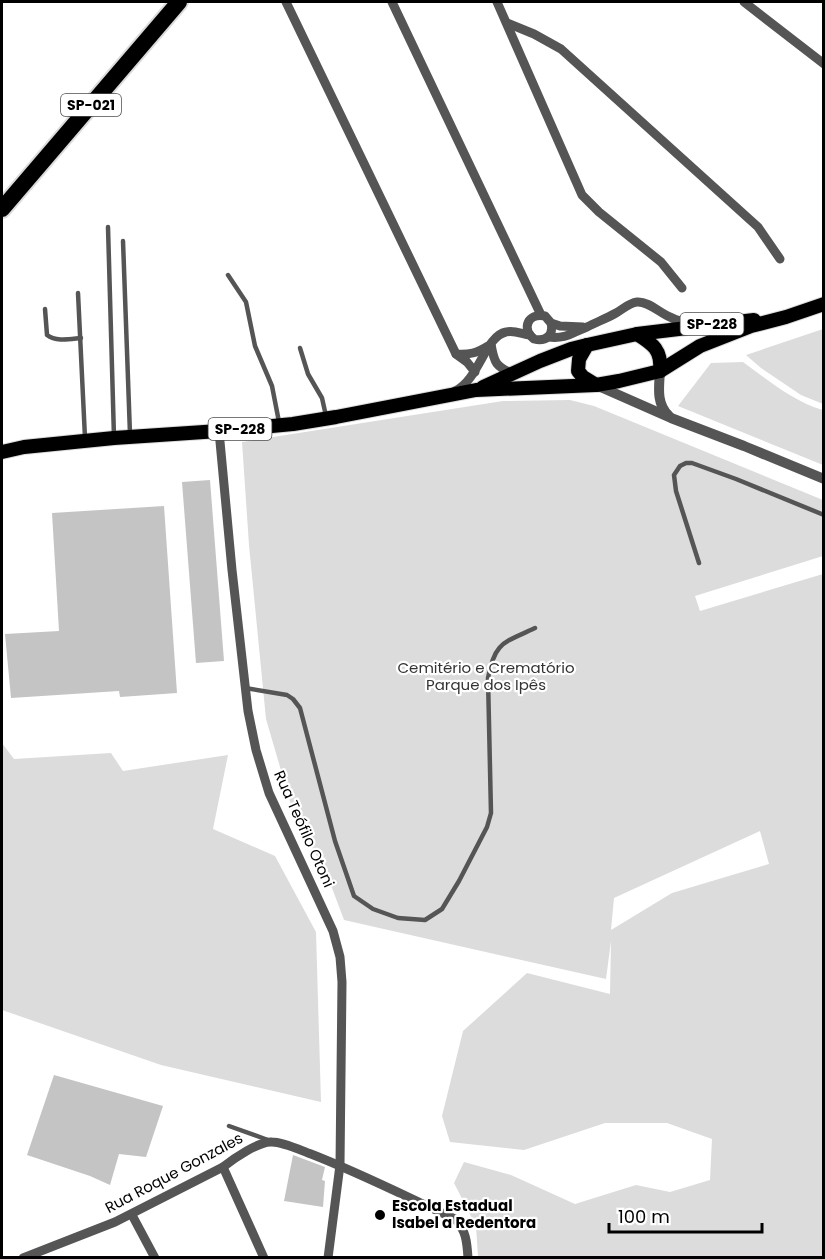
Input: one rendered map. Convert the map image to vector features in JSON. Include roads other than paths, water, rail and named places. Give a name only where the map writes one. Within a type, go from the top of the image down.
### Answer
[{"type":"highway","name":"SP-021","points":[[2,208],[179,2]]},
{"type":"main road","name":"SP-228","points":[[2,452],[24,447],[219,431],[327,419],[476,390],[596,385],[660,371],[700,346],[716,339],[824,304]]},
{"type":"main road","name":"SP-228","points":[[476,390],[540,361],[587,345],[637,334],[786,317]]},
{"type":"main road","points":[[637,334],[651,343],[658,351],[661,362],[660,371]]},
{"type":"main road","points":[[587,345],[579,359],[578,371],[596,385]]},
{"type":"street","points":[[286,2],[456,354],[475,372]]},
{"type":"street","points":[[392,2],[541,315]]},
{"type":"street","points":[[497,2],[582,195],[599,212],[661,262],[682,288]]},
{"type":"street","points":[[744,2],[824,64]]},
{"type":"street","points":[[507,23],[534,34],[561,49],[758,227],[780,259]]},
{"type":"street","points":[[527,324],[530,335],[534,339],[559,338],[573,334],[637,302],[646,304],[673,319],[697,326]]},
{"type":"street","points":[[655,332],[658,322],[657,310]]},
{"type":"street","points":[[514,332],[533,317],[541,315],[551,323],[552,331],[548,337]]},
{"type":"street","points":[[551,323],[585,327]]},
{"type":"street","points":[[442,396],[462,387],[475,372],[491,344],[503,332],[530,335]]},
{"type":"street","points":[[456,354],[469,355],[491,344]]},
{"type":"street","points":[[491,344],[496,364],[514,374]]},
{"type":"street","points":[[660,371],[661,407],[671,418]]},
{"type":"street","points":[[596,385],[671,418],[824,479]]},
{"type":"street","name":"Rua Teófilo Otoni","points":[[219,431],[248,711],[256,750],[269,793],[333,931],[340,957],[342,982],[340,1165],[328,1257]]},
{"type":"street","points":[[270,1141],[340,1165],[455,1218],[462,1225],[468,1257]]},
{"type":"street","name":"Rua Roque Gonzales","points":[[23,1257],[48,1253],[132,1215],[223,1167],[246,1151],[270,1141]]},
{"type":"street","points":[[223,1167],[264,1257]]},
{"type":"street","points":[[132,1215],[155,1257]]},
{"type":"lane","points":[[108,227],[114,438]]},
{"type":"lane","points":[[123,241],[130,437]]},
{"type":"lane","points":[[228,275],[246,302],[255,346],[272,386],[279,425]]},
{"type":"lane","points":[[78,292],[85,441]]},
{"type":"lane","points":[[45,309],[47,335],[50,338],[81,338]]},
{"type":"lane","points":[[300,348],[308,374],[321,398],[327,419]]},
{"type":"lane","points":[[699,563],[676,491],[674,475],[680,466],[686,463],[736,479],[824,515]]},
{"type":"lane","points":[[246,688],[287,695],[300,708],[335,841],[354,896],[372,909],[398,918],[425,920],[442,909],[487,827],[491,813],[488,678],[490,664],[495,651],[501,645],[535,628]]},
{"type":"lane","points":[[229,1126],[270,1141]]},
{"type":"place","name":"Escola Estadual Isabel a Redentora","points":[[380,1215]]},
{"type":"park label","name":"Cemitério e Crematório Parque dos Ipês","points":[[486,676]]}]
